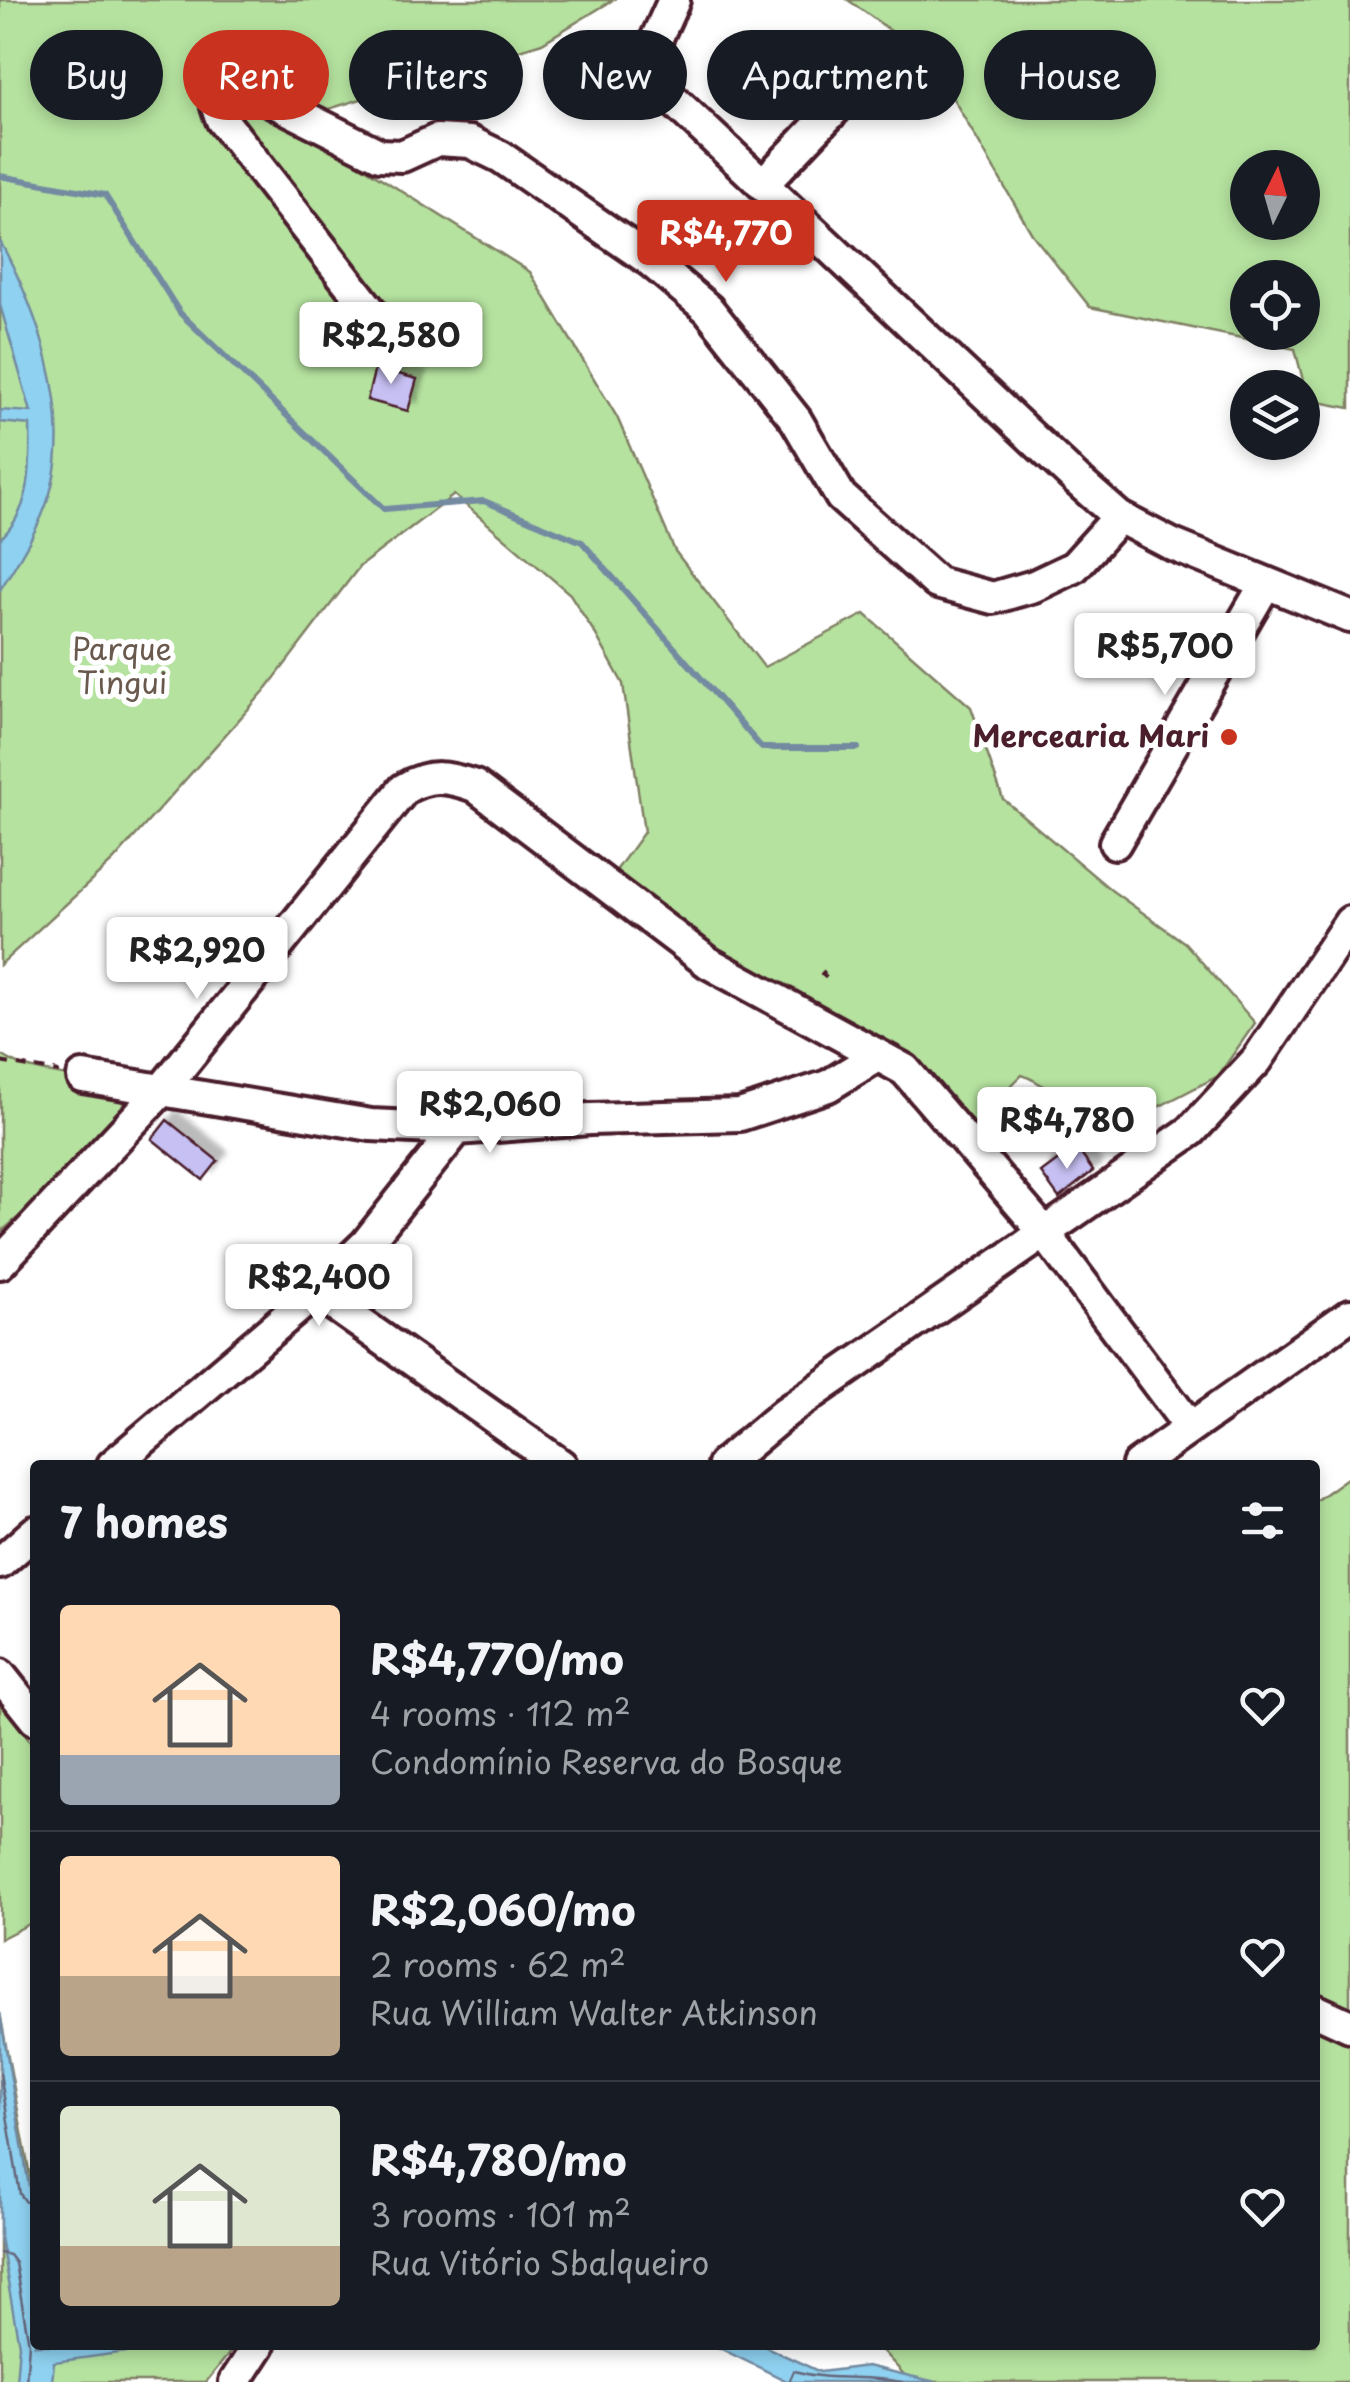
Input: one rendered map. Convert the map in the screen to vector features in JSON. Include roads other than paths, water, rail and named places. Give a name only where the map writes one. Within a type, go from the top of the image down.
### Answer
[{"type":"street","points":[[674,0],[650,54],[654,83],[1120,517],[1350,618]]},
{"type":"street","points":[[386,330],[222,120],[217,107],[227,95],[256,93],[380,154],[402,156],[437,140],[470,142],[501,157],[648,259],[708,309],[796,420],[842,496],[937,582],[992,598],[1034,586],[1074,567],[1120,517]]},
{"type":"street","points":[[763,184],[824,120]]},
{"type":"street","points":[[1115,843],[1266,583]]},
{"type":"street","points":[[0,1262],[161,1091],[404,789],[420,779],[446,776],[475,786],[708,963],[904,1070],[924,1088],[1044,1232],[1189,1426]]},
{"type":"street","points":[[729,1460],[786,1412],[1191,1131],[1258,1060],[1350,922]]},
{"type":"street","points":[[83,1077],[371,1125],[457,1129],[590,1119],[740,1116],[828,1086],[877,1056]]},
{"type":"street","points":[[133,1459],[366,1244],[457,1129]]},
{"type":"street","points":[[316,1292],[554,1460]]},
{"type":"street","points":[[1145,1460],[1350,1314]]},
{"type":"street","points":[[0,1563],[30,1536]]},
{"type":"street","points":[[0,1676],[30,1713]]},
{"type":"street","points":[[1320,2012],[1350,2026]]},
{"type":"street","points":[[235,2382],[255,2350]]},
{"type":"water","points":[[0,241],[27,298],[47,360],[54,392],[57,455],[43,513],[0,590],[0,539],[24,501],[30,425],[0,422],[0,410],[31,412],[0,305]]},
{"type":"water","points":[[0,2013],[30,2192],[30,2350],[140,2350],[54,2362],[52,2382],[16,2382],[19,2345],[0,2237]]},
{"type":"water","points":[[723,2350],[773,2350],[820,2372],[867,2366],[936,2382],[789,2382]]},
{"type":"waterway","points":[[0,176],[105,195],[180,313],[384,509],[484,501],[582,542],[762,748],[858,748]]},
{"type":"place","name":"Mercearia Mari","points":[[1229,737]]},
{"type":"park label","name":"Parque Tingui","points":[[122,667]]}]
